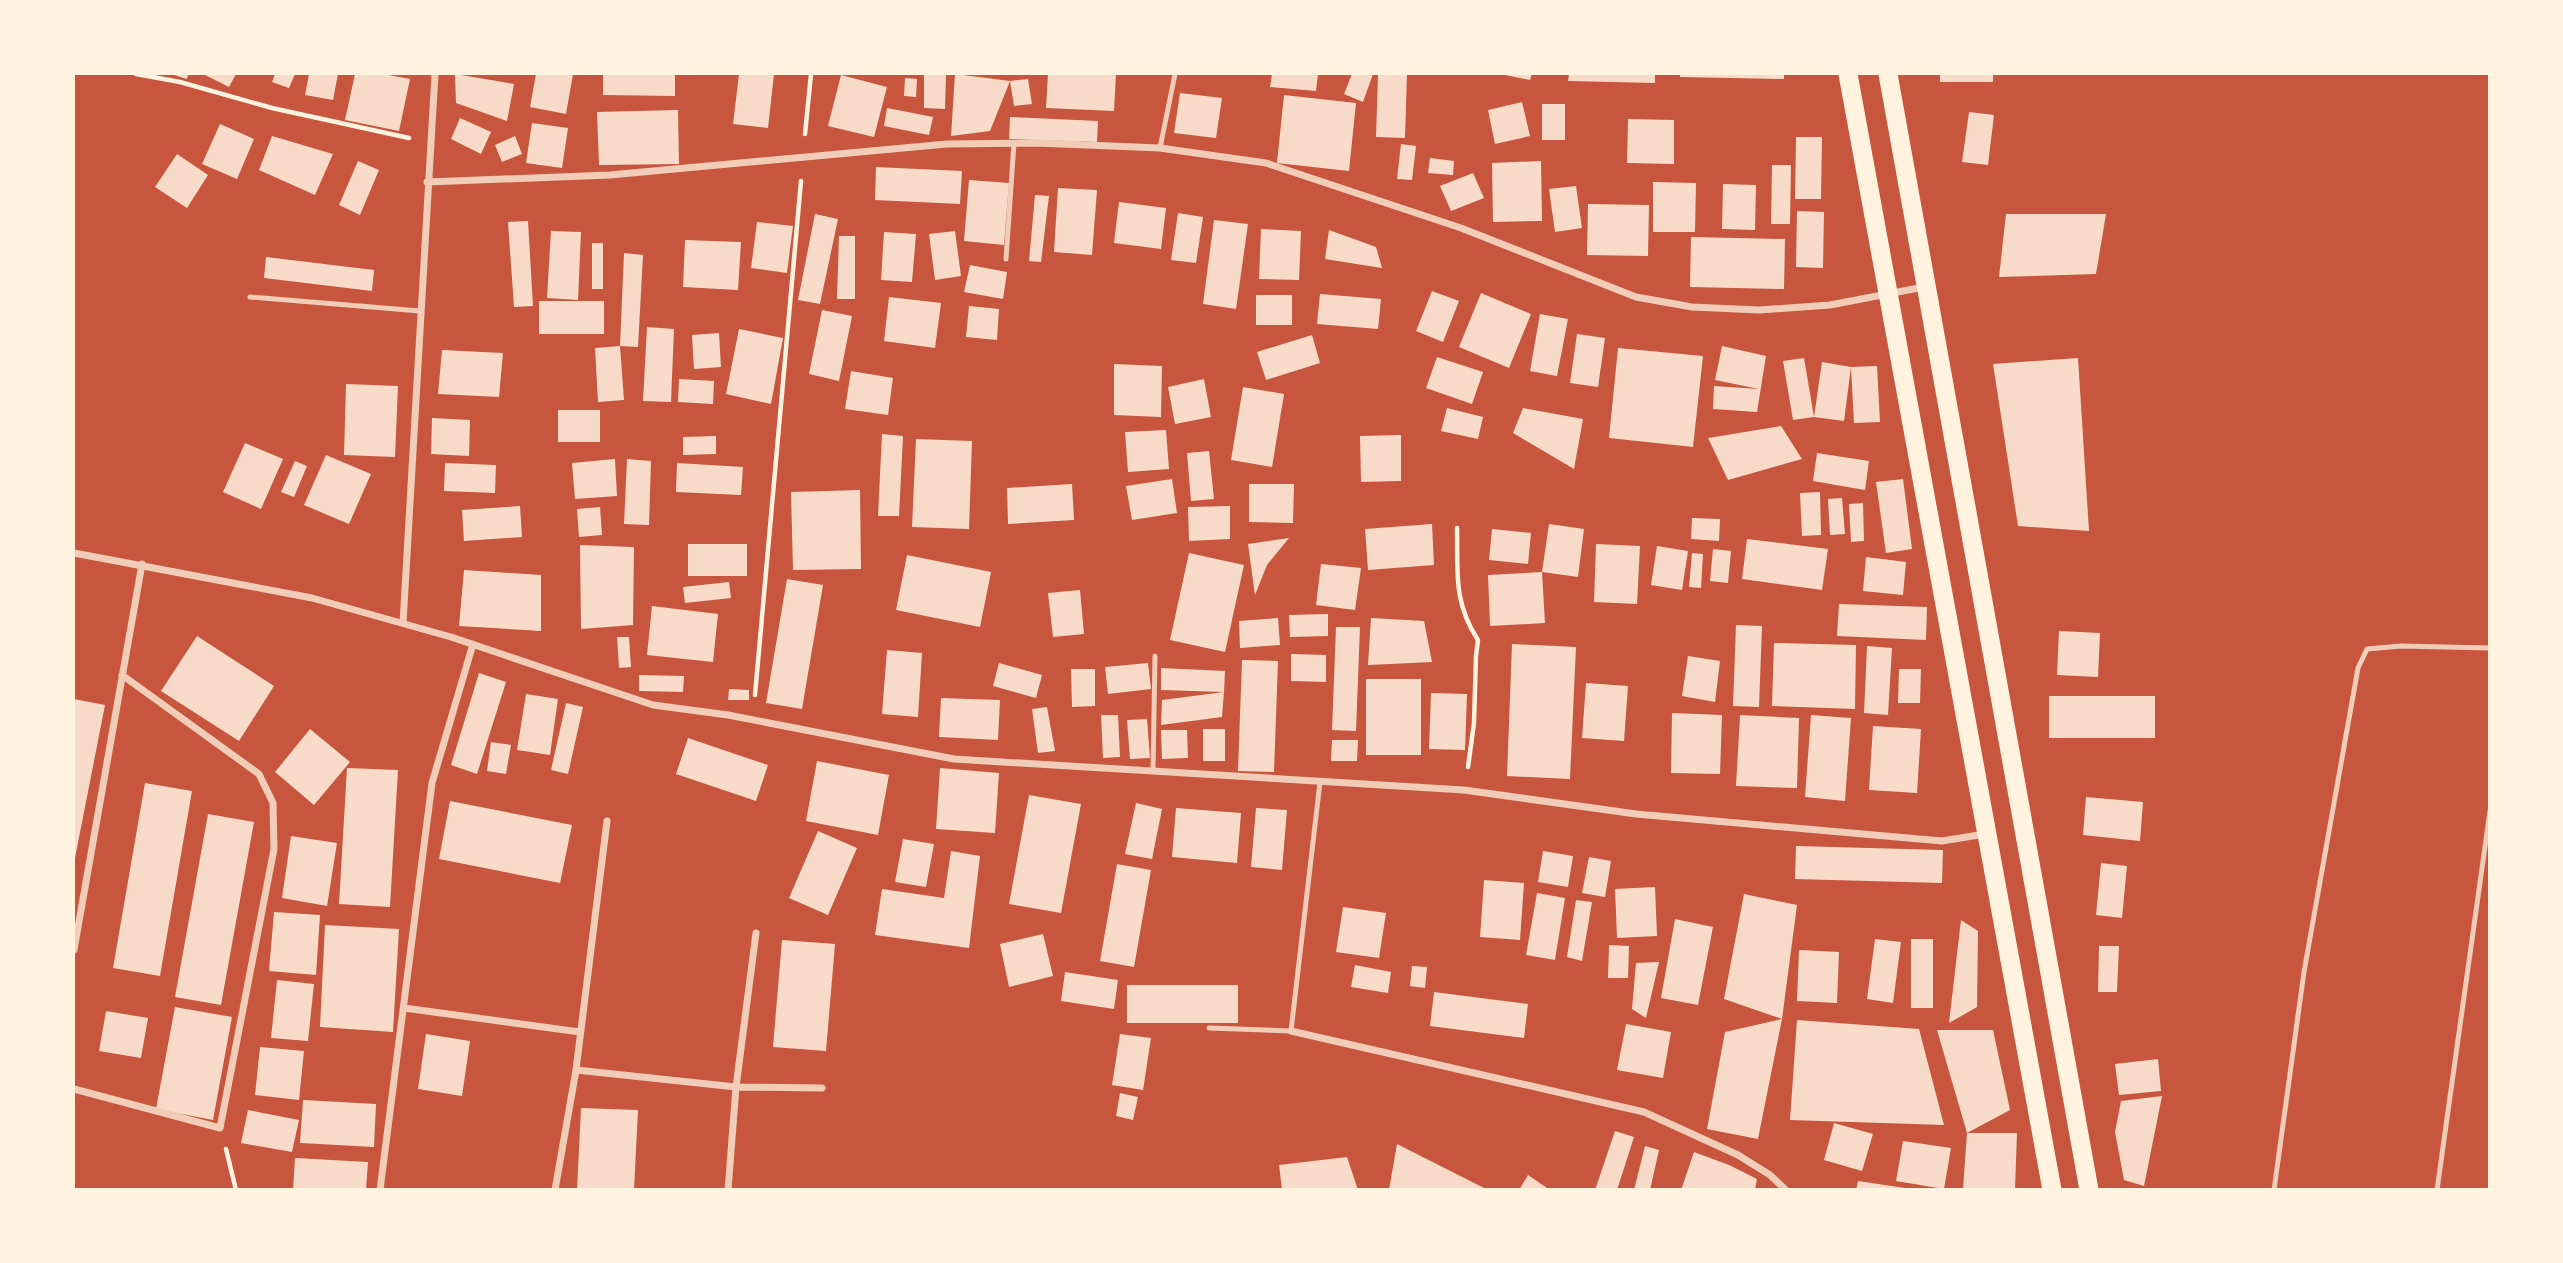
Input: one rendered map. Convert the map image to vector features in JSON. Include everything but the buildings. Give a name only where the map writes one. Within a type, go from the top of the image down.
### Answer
[{"type":"highway","points":[[1847,74],[2052,1189]]},
{"type":"highway","points":[[1888,74],[2089,1189]]},
{"type":"street","points":[[403,623],[435,74]]},
{"type":"street","points":[[428,182],[610,175],[947,144],[1014,143],[1160,148],[1266,163],[1461,228],[1636,297],[1692,307],[1759,310],[1830,305],[1926,286]]},
{"type":"street","points":[[74,553],[312,598],[473,644],[653,705],[753,720],[954,759],[1464,790],[1636,814],[1942,841],[1987,834]]},
{"type":"street","points":[[74,950],[142,564]]},
{"type":"street","points":[[380,1189],[432,783],[473,644]]},
{"type":"street","points":[[74,1089],[220,1128],[274,849],[273,803],[259,774],[122,675]]},
{"type":"street","points":[[555,1189],[576,1070],[607,821]]},
{"type":"street","points":[[728,1189],[736,1087],[757,933]]},
{"type":"street","points":[[404,1008],[580,1032]]},
{"type":"street","points":[[1291,1031],[1644,1112],[1738,1155],[1770,1175],[1786,1189]]},
{"type":"street","points":[[576,1070],[736,1087],[822,1088]]},
{"type":"lane","points":[[1160,148],[1175,74]]},
{"type":"lane","points":[[1006,259],[1014,143]]},
{"type":"lane","points":[[250,297],[420,311]]},
{"type":"lane","points":[[2274,1189],[2304,972],[2358,668],[2367,649],[2401,646],[2490,648]]},
{"type":"lane","points":[[1153,771],[1155,656]]},
{"type":"lane","points":[[1209,1028],[1291,1031],[1320,782]]},
{"type":"lane","points":[[2437,1189],[2490,811]]},
{"type":"path","points":[[136,74],[180,82],[272,108],[430,143]]},
{"type":"path","points":[[753,720],[811,74]]},
{"type":"path","points":[[1457,528],[1458,593],[1466,621],[1478,640],[1474,723],[1464,790]]},
{"type":"path","points":[[220,1128],[236,1189]]}]
